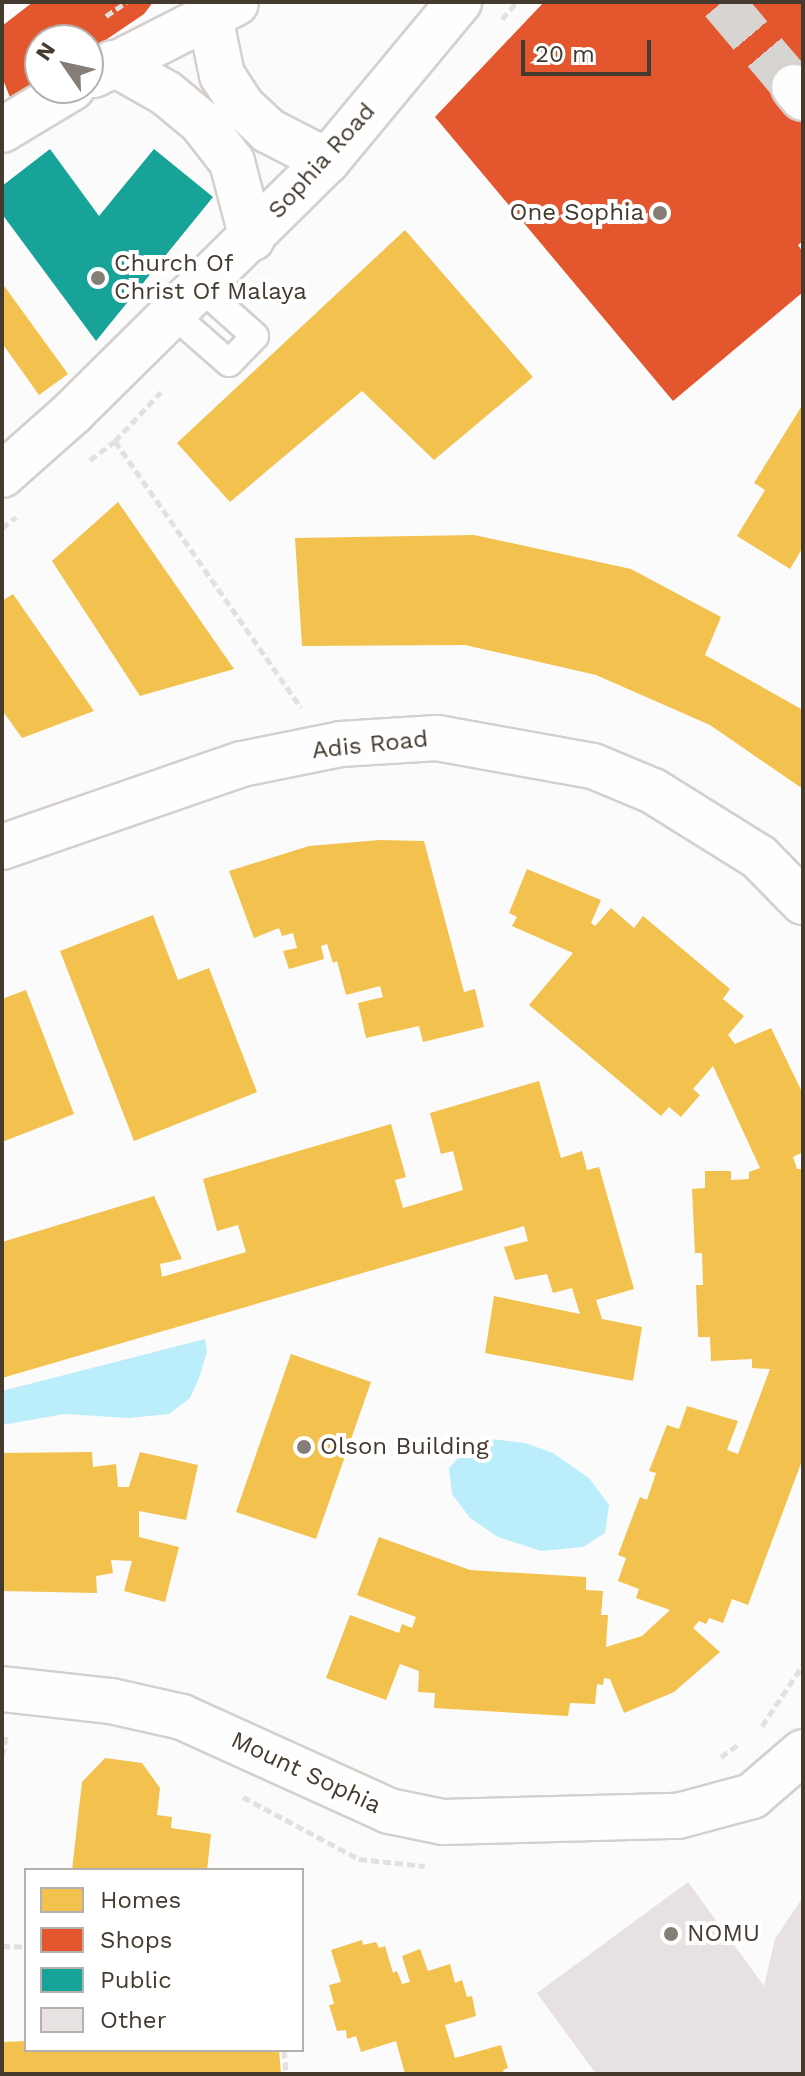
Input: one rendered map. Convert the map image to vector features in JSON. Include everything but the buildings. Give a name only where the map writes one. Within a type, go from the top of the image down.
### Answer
[{"type":"street","name":"Sophia Road","points":[[2,475],[93,392],[327,161],[459,2]]},
{"type":"street","points":[[104,69],[219,7],[222,75],[242,106],[269,131],[327,161]]},
{"type":"street","points":[[104,72],[166,93],[201,122],[232,162],[252,238]]},
{"type":"street","points":[[2,130],[45,104]]},
{"type":"street","name":"Adis Road","points":[[2,847],[242,764],[341,744],[437,738],[593,766],[653,791],[759,857],[803,902]]},
{"type":"street","name":"Mount Sophia","points":[[2,1689],[111,1701],[182,1717],[389,1811],[443,1822],[678,1816],[752,1796],[798,1757]]},
{"type":"lane","points":[[187,301],[255,336],[229,363],[187,301]]},
{"type":"path","points":[[93,392],[115,441],[308,720],[341,744]]},
{"type":"path","points":[[759,1731],[803,1665]]},
{"type":"path","points":[[710,1764],[747,1739]]},
{"type":"path","points":[[2,1946],[24,1947]]},
{"type":"path","points":[[284,2052],[286,2074]]},
{"type":"water","points":[[205,1339],[207,1352],[190,1398],[169,1414],[129,1418],[64,1414],[2,1425],[2,1391]]},
{"type":"water","points":[[492,1439],[525,1443],[553,1453],[589,1478],[609,1505],[605,1533],[583,1547],[541,1551],[498,1537],[470,1518],[452,1494],[449,1468],[469,1446]]},
{"type":"tunnel","points":[[722,2],[794,87]]},
{"type":"place","name":"One Sophia","points":[[660,213]]},
{"type":"place","name":"Church Of Christ Of Malaya","points":[[98,278]]},
{"type":"place","name":"Olson Building","points":[[304,1447]]},
{"type":"place","name":"NOMU","points":[[671,1934]]}]
